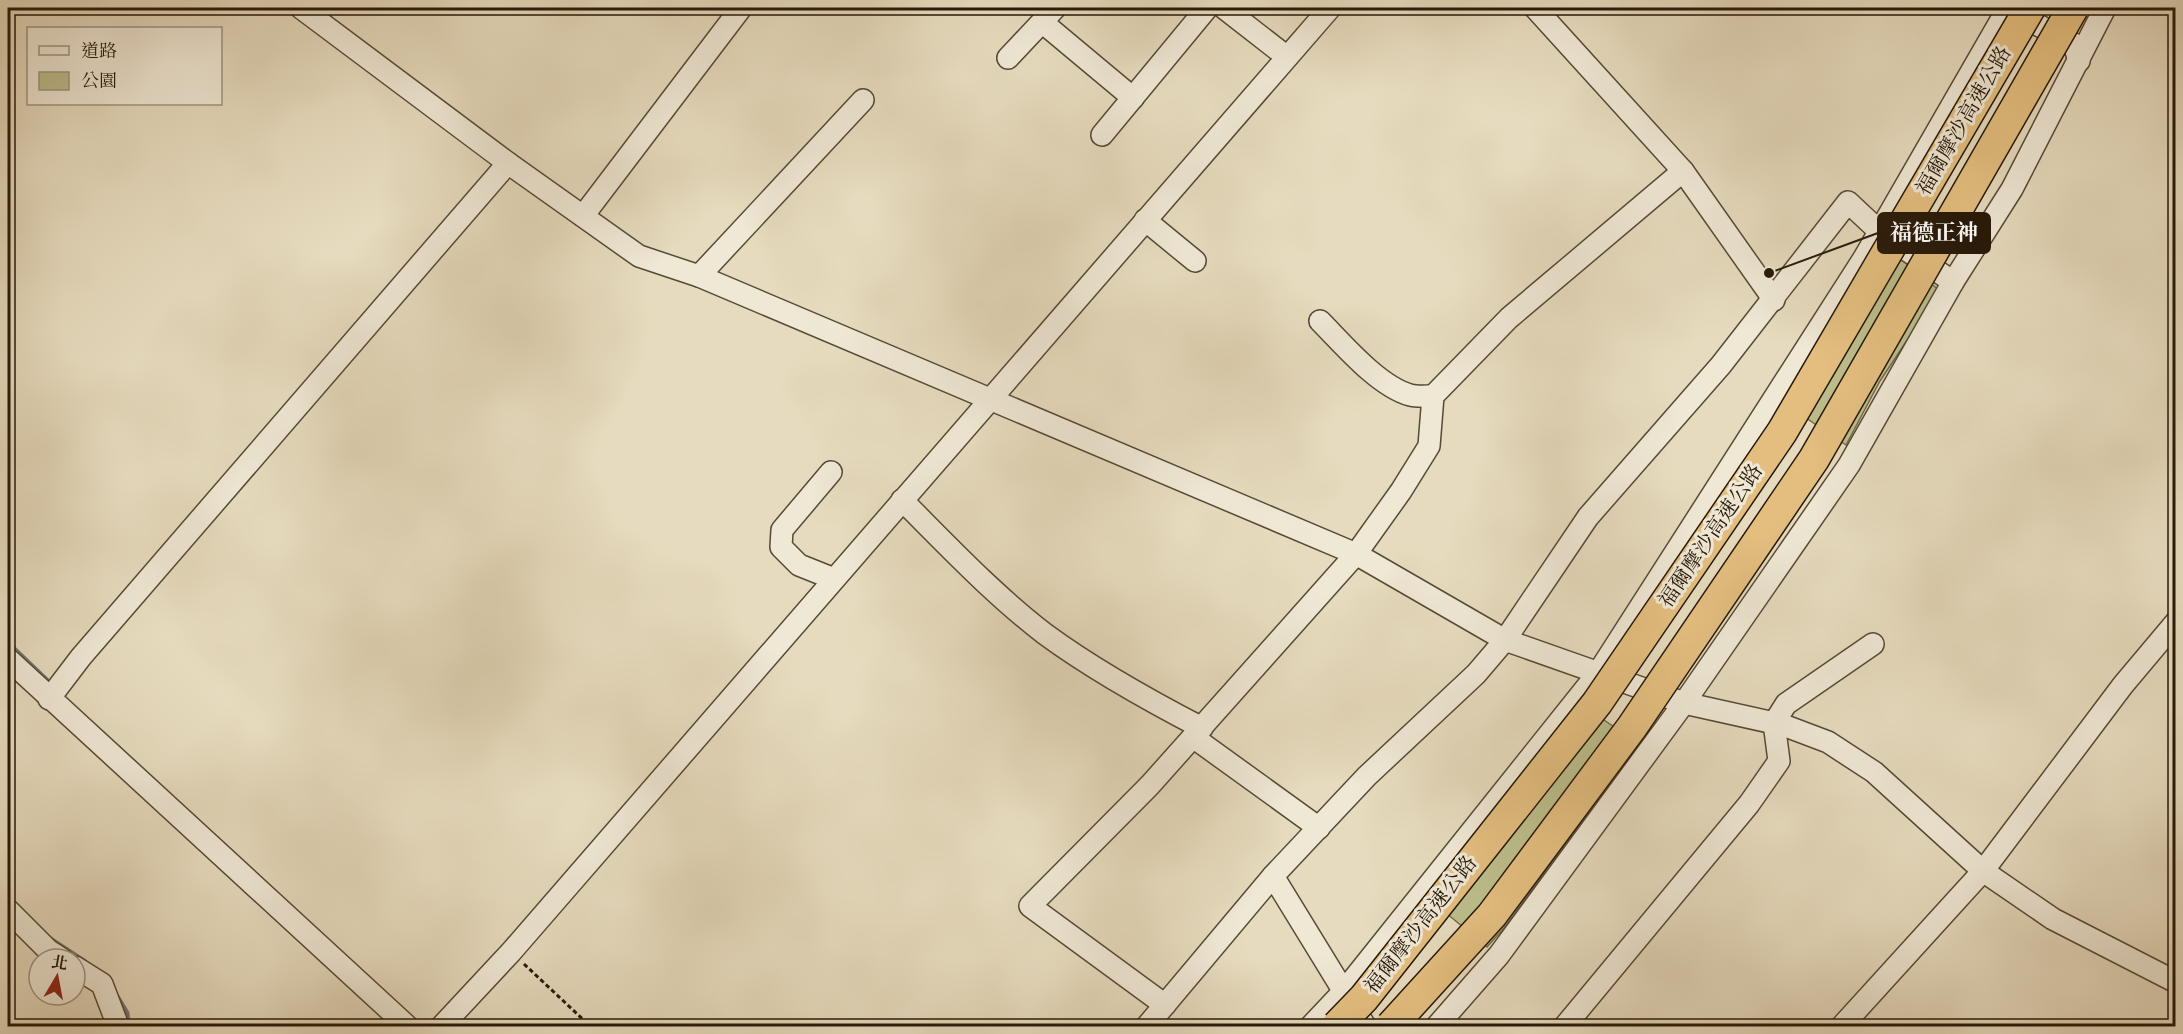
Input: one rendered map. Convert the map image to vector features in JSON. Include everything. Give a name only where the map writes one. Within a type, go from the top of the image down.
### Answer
[{"type":"highway","name":"福爾摩沙高速公路","points":[[1391,1026],[1499,905],[1632,727],[1814,459],[2073,8]]},
{"type":"highway","name":"福爾摩沙高速公路","points":[[1337,1026],[1371,989],[1597,703],[1769,452],[2018,10]]},
{"type":"street","points":[[301,8],[508,163],[639,256],[699,276],[1356,554],[1505,640],[1684,703],[1774,723],[1828,742],[1874,772],[1983,871],[2053,919],[2175,982]]},
{"type":"street","points":[[583,216],[741,8]]},
{"type":"street","points":[[1102,135],[1207,8]]},
{"type":"street","points":[[1224,8],[1287,57]]},
{"type":"street","points":[[442,1026],[511,952],[1330,8]]},
{"type":"street","points":[[1535,8],[1683,171],[1774,300]]},
{"type":"street","points":[[1437,1026],[1499,955],[1684,703],[1849,465],[1953,282],[2012,189],[2105,8]]},
{"type":"street","points":[[2018,10],[2076,30],[2095,29]]},
{"type":"street","points":[[2018,10],[2017,14],[2074,44],[2079,61]]},
{"type":"street","points":[[1311,1026],[1344,991],[1598,673],[2018,10]]},
{"type":"street","points":[[1008,58],[1048,15],[1133,98]]},
{"type":"street","points":[[699,276],[863,100]]},
{"type":"street","points":[[54,692],[508,163]]},
{"type":"street","points":[[1165,1005],[1030,906],[1197,733],[1356,554],[1401,490],[1428,446],[1433,396],[1509,318],[1683,171]]},
{"type":"street","points":[[1147,1026],[1273,876],[1367,776],[1476,674],[1505,640],[1588,517],[1721,365],[1774,300],[1848,202],[1879,231],[1953,282]]},
{"type":"street","points":[[1145,220],[1195,261]]},
{"type":"street","points":[[1320,321],[1374,374],[1410,395],[1433,396]]},
{"type":"street","points":[[831,472],[782,530],[781,547],[799,565],[834,579]]},
{"type":"street","points":[[902,500],[992,590],[1046,634],[1197,733],[1319,828]]},
{"type":"street","points":[[1842,1026],[1983,871],[2123,685],[2175,622]]},
{"type":"street","points":[[1565,1026],[1749,804],[1779,761],[1774,723],[1786,704],[1873,644]]},
{"type":"street","points":[[8,659],[54,692],[407,1026]]},
{"type":"street","points":[[1273,876],[1365,1026]]},
{"type":"street","points":[[8,910],[45,947]]},
{"type":"street","points":[[87,975],[102,984],[118,1026]]},
{"type":"path","points":[[511,952],[590,1026]]},
{"type":"green space","points":[[1880,242],[1940,291],[1880,381],[1846,445],[1784,403]]},
{"type":"green space","points":[[1582,705],[1639,744],[1504,928],[1487,947],[1428,898]]},
{"type":"waterway","points":[[8,643],[53,686]]},
{"type":"waterway","points":[[49,938],[63,947]]},
{"type":"waterway","points":[[118,998],[127,1013],[128,1026]]},
{"type":"place","name":"福德正神","points":[[1769,273]]}]
